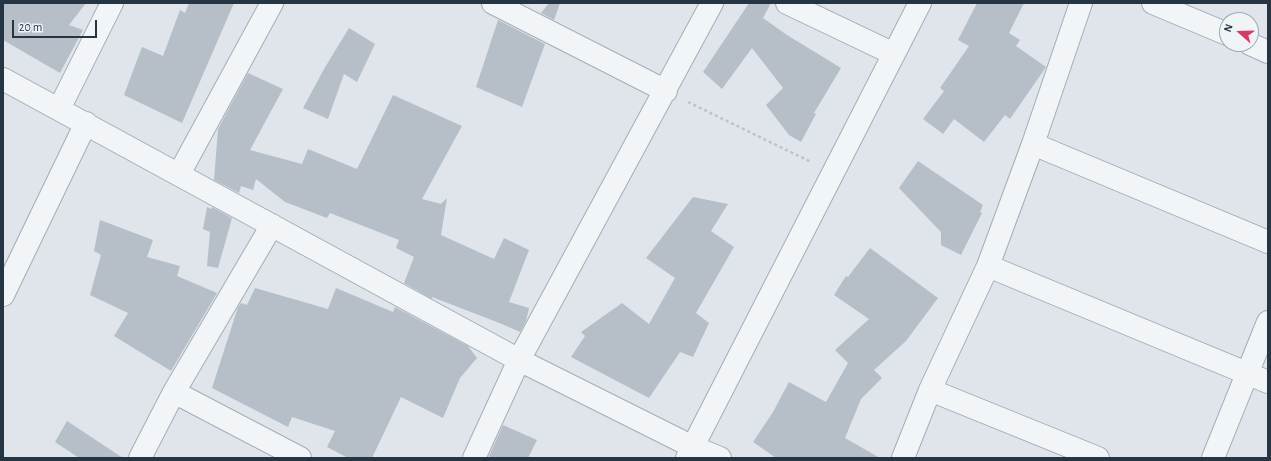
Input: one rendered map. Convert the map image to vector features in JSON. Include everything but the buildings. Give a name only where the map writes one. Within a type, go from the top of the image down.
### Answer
[{"type":"street","points":[[59,109],[112,3]]},
{"type":"street","points":[[179,174],[272,3]]},
{"type":"street","points":[[493,3],[666,91]]},
{"type":"street","points":[[474,458],[519,360],[666,91],[712,3]]},
{"type":"street","points":[[787,3],[894,54]]},
{"type":"street","points":[[690,452],[834,174],[920,3]]},
{"type":"street","points":[[903,458],[930,390],[988,266],[1033,144],[1081,3]]},
{"type":"street","points":[[1153,3],[1219,31]]},
{"type":"street","points":[[3,79],[690,452],[720,458]]},
{"type":"street","points":[[3,294],[86,123]]},
{"type":"street","points":[[1033,144],[1268,242]]},
{"type":"street","points":[[140,458],[174,392],[272,225]]},
{"type":"street","points":[[988,266],[1268,382]]},
{"type":"street","points":[[1213,458],[1268,322]]},
{"type":"street","points":[[930,390],[1098,458]]},
{"type":"street","points":[[174,392],[300,458]]},
{"type":"path","points":[[666,91],[834,174]]}]
